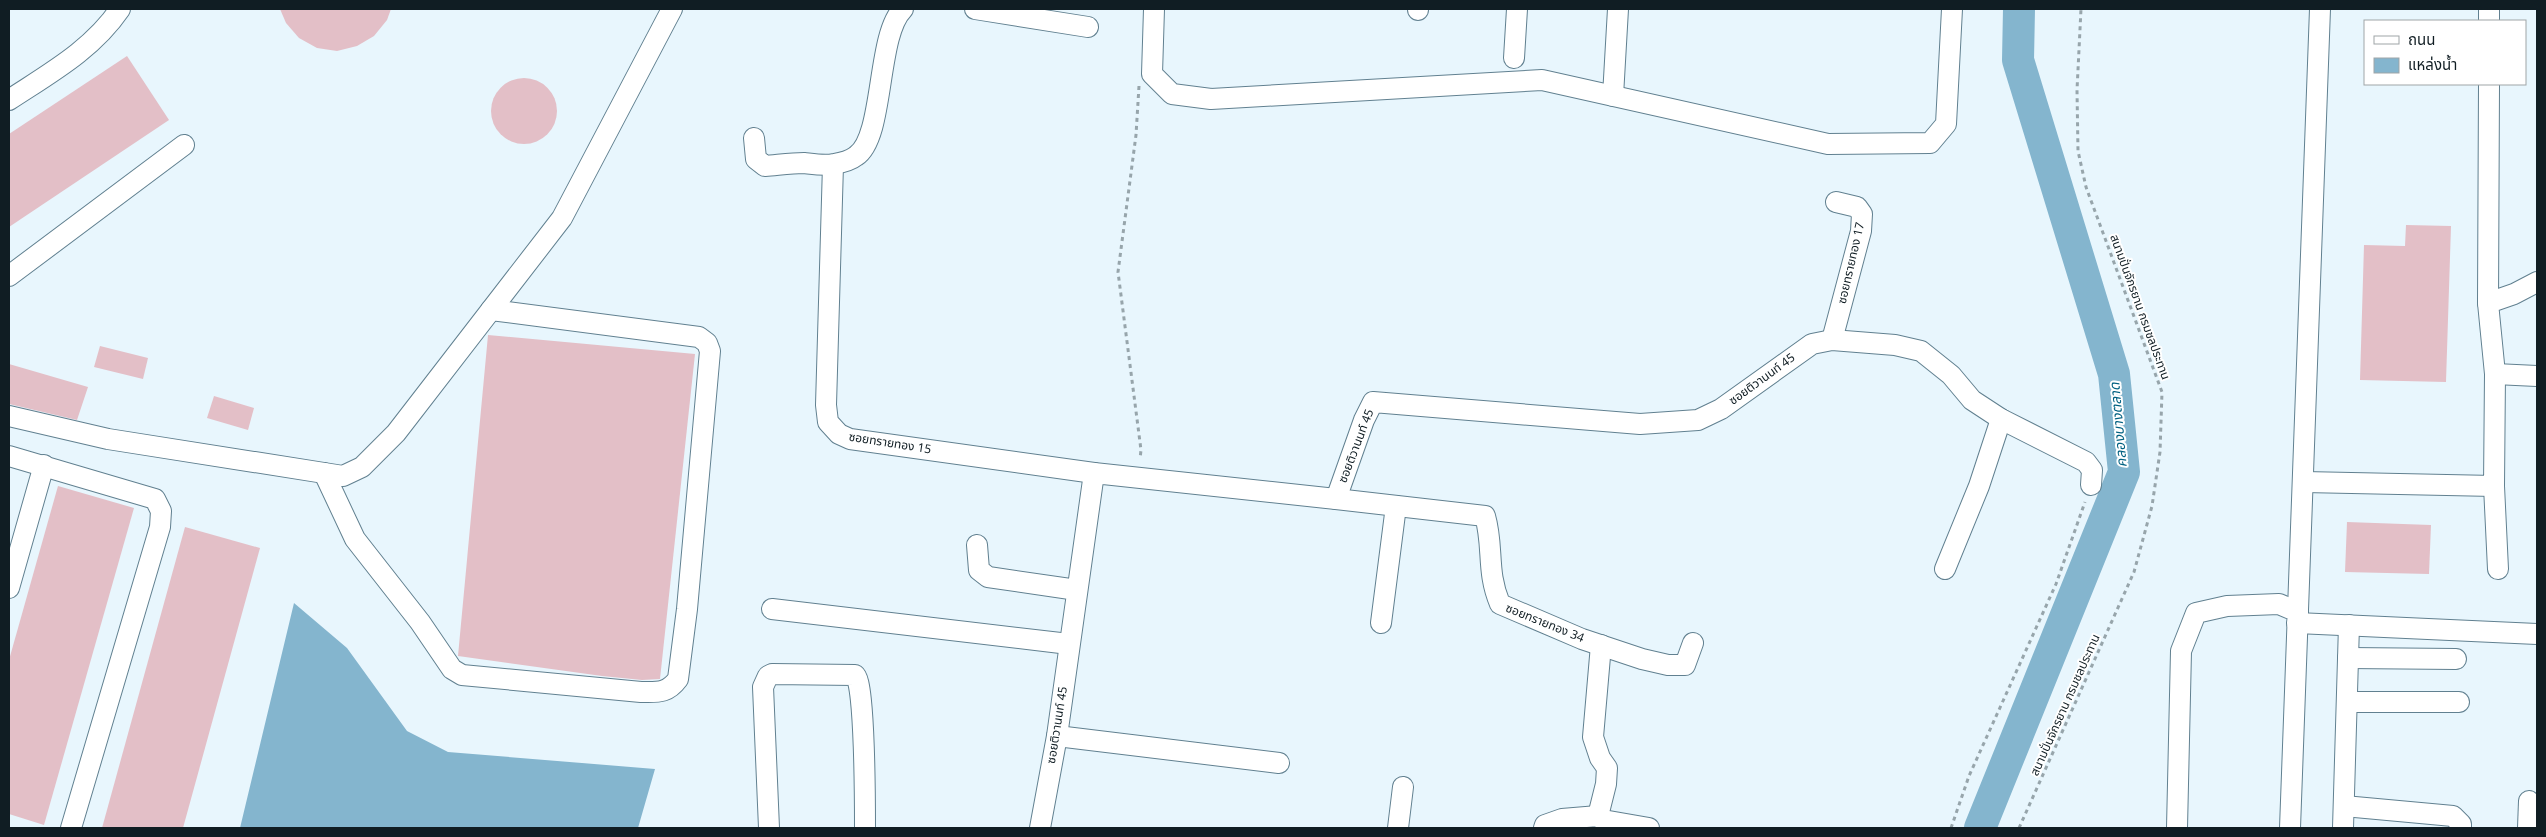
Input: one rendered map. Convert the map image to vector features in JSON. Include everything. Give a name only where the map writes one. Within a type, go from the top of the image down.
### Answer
[{"type":"street","points":[[9,100],[76,56],[106,29],[120,9]]},
{"type":"street","points":[[9,416],[108,439],[344,476],[362,467],[396,433],[562,218],[672,9]]},
{"type":"street","points":[[754,138],[756,159],[765,166],[801,163],[833,165],[857,156],[867,142],[878,100],[890,34],[895,19],[903,9]]},
{"type":"street","points":[[975,9],[1088,27]]},
{"type":"street","points":[[1154,9],[1152,74],[1172,94],[1211,99],[1542,80],[1828,144],[1930,143],[1946,124],[1952,9]]},
{"type":"street","points":[[1514,58],[1517,9]]},
{"type":"street","points":[[1613,96],[1618,9]]},
{"type":"street","points":[[2290,828],[2320,9]]},
{"type":"street","points":[[2489,85],[2488,303],[2494,374],[2494,486],[2498,569]]},
{"type":"street","points":[[9,276],[184,145]]},
{"type":"street","name":"ซอยทรายทอง 15","points":[[833,165],[825,381],[828,422],[839,434],[850,439],[1094,473]]},
{"type":"street","name":"ซอยทรายทอง 17","points":[[1832,340],[1861,231],[1862,214],[1857,208],[1836,202]]},
{"type":"street","points":[[2488,303],[2514,294],[2537,282]]},
{"type":"street","points":[[324,472],[355,539],[420,622],[452,668],[462,675],[641,692],[662,693],[672,687],[678,680],[687,609],[710,350],[707,343],[698,337],[492,310]]},
{"type":"street","name":"ซอยติวานนท์ 45","points":[[1040,828],[1057,736],[1094,473],[1336,499],[1364,420],[1373,402],[1640,424],[1698,420],[1721,409],[1812,344],[1832,340],[1895,345],[1921,351],[1951,375],[1972,400],[2001,419],[2086,462],[2092,470],[2091,485]]},
{"type":"street","points":[[2494,374],[2537,376]]},
{"type":"street","points":[[1945,569],[1979,486],[2001,419]]},
{"type":"street","points":[[9,456],[154,499],[161,511],[160,527],[71,828]]},
{"type":"street","points":[[9,588],[44,465]]},
{"type":"street","points":[[2304,482],[2494,486]]},
{"type":"street","name":"ซอยทรายทอง 34","points":[[1336,499],[1485,516],[1490,534],[1490,574],[1500,604],[1601,645],[1642,659],[1668,665],[1684,665],[1693,643]]},
{"type":"street","points":[[1381,623],[1396,506]]},
{"type":"street","points":[[977,545],[979,570],[988,577],[1077,590]]},
{"type":"street","points":[[2177,828],[2181,651],[2196,612],[2227,606],[2279,604],[2297,618],[2349,625],[2537,634]]},
{"type":"street","points":[[772,609],[1069,644]]},
{"type":"street","points":[[2344,828],[2349,625]]},
{"type":"street","points":[[1598,816],[1606,784],[1607,768],[1600,758],[1593,737],[1601,645]]},
{"type":"street","points":[[2348,658],[2456,659]]},
{"type":"street","points":[[769,828],[763,687],[768,676],[772,674],[828,673],[855,675],[859,681],[863,720],[866,828]]},
{"type":"street","points":[[2347,702],[2459,702]]},
{"type":"street","points":[[1057,736],[1279,763]]},
{"type":"street","points":[[1398,828],[1403,788]]},
{"type":"street","points":[[2528,828],[2529,801]]},
{"type":"street","points":[[2344,806],[2453,816],[2461,824],[2461,828]]},
{"type":"street","points":[[1544,828],[1545,825],[1562,819],[1598,816],[1603,820],[1649,828]]},
{"type":"path","name":"สนามปั่นจักรยาน กรมชลประทาน","points":[[2019,828],[2134,572],[2152,506],[2160,444],[2162,392],[2086,187],[2078,151],[2077,90],[2081,9]]},
{"type":"path","points":[[1138,478],[1142,450],[1118,272],[1136,135],[1139,80]]},
{"type":"path","points":[[1951,828],[1969,776],[2056,584],[2091,485]]},
{"type":"water","points":[[294,603],[347,648],[407,731],[448,752],[655,769],[638,828],[240,828]]},
{"type":"building","points":[[280,9],[391,9],[387,20],[374,36],[357,46],[337,51],[317,48],[299,38],[286,23]]},
{"type":"building","points":[[127,56],[169,120],[9,227],[9,134]]},
{"type":"building","points":[[524,78],[537,80],[547,88],[555,98],[557,111],[555,124],[547,134],[537,142],[524,144],[511,142],[501,134],[493,124],[491,111],[493,98],[501,88],[511,80]]},
{"type":"building","points":[[2406,225],[2451,226],[2446,382],[2360,380],[2364,245],[2405,246]]},
{"type":"building","points":[[488,335],[695,354],[660,679],[642,680],[602,676],[458,656]]},
{"type":"building","points":[[100,346],[148,358],[143,379],[94,367]]},
{"type":"building","points":[[9,364],[88,387],[77,420],[9,404]]},
{"type":"building","points":[[214,396],[254,408],[248,430],[207,418]]},
{"type":"building","points":[[58,486],[134,508],[44,825],[9,814],[9,660]]},
{"type":"building","points":[[2347,522],[2431,525],[2429,574],[2345,572]]},
{"type":"building","points":[[185,527],[260,548],[183,828],[102,828]]},
{"type":"waterway","name":"คลองบางตลาด","points":[[1980,828],[2124,472],[2114,374],[2018,60],[2019,9]]}]
